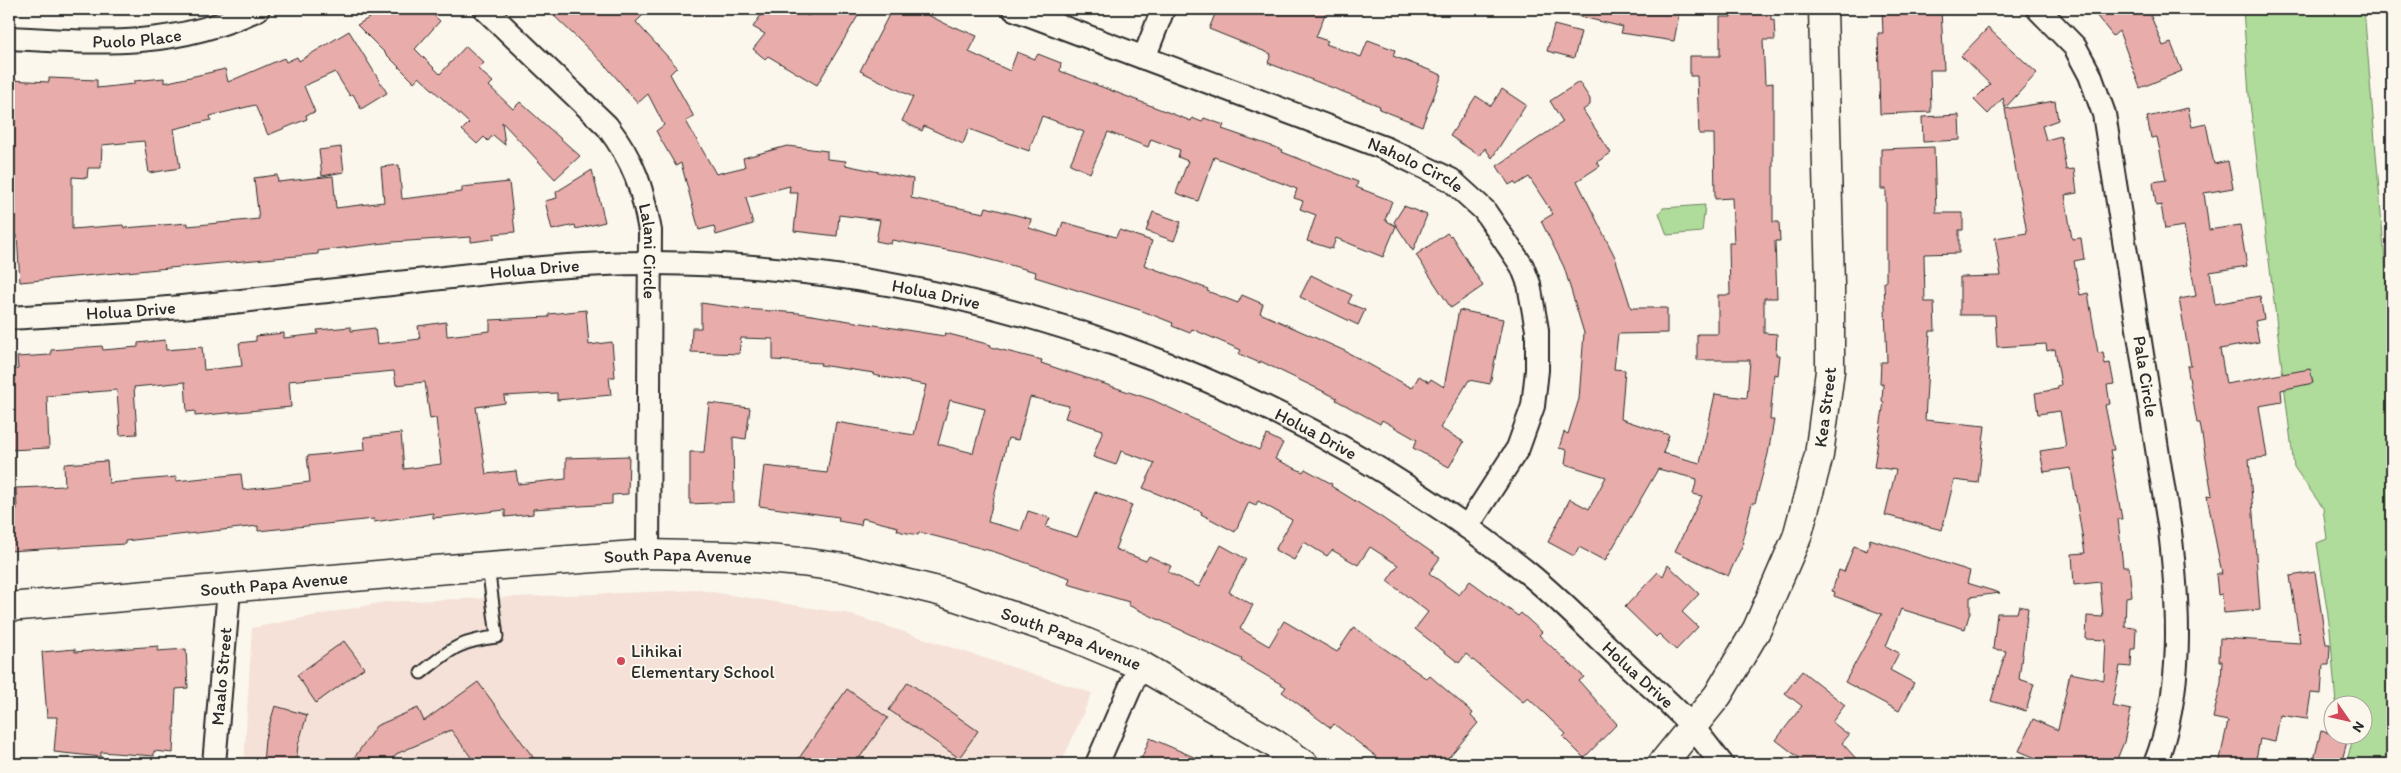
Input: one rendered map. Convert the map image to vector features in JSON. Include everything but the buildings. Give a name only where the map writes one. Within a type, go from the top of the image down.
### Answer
[{"type":"street","name":"Puolo Place","points":[[9,38],[65,42],[129,42],[181,36],[239,18],[258,9]]},
{"type":"street","name":"Lalani Circle","points":[[485,9],[587,104],[607,126],[623,148],[640,184],[650,231],[648,554]]},
{"type":"street","name":"Naholo Circle","points":[[1014,9],[1387,148],[1451,180],[1484,210],[1501,232],[1522,266],[1529,284],[1537,330],[1537,370],[1533,406],[1518,448],[1467,527]]},
{"type":"street","points":[[1144,58],[1163,9]]},
{"type":"street","name":"Kea Street","points":[[1662,764],[1718,695],[1757,629],[1797,537],[1819,455],[1830,371],[1830,285],[1823,9]]},
{"type":"street","name":"Pala Circle","points":[[2038,9],[2075,47],[2090,75],[2104,114],[2167,511],[2177,591],[2175,683],[2163,744],[2155,764]]},
{"type":"street","name":"Holua Drive","points":[[9,318],[168,308],[551,267],[649,263],[764,268],[856,280],[960,299],[1050,322],[1190,373],[1292,421],[1360,457],[1467,527],[1532,576],[1693,728],[1722,764]]},
{"type":"street","name":"South Papa Avenue","points":[[9,607],[648,554],[739,557],[845,568],[942,592],[1068,635],[1140,664],[1272,742],[1304,764]]},
{"type":"street","name":"Maalo Street","points":[[214,764],[229,589]]},
{"type":"street","points":[[1097,764],[1140,664]]},
{"type":"lane","points":[[421,673],[454,647],[473,639],[497,637],[488,566]]},
{"type":"shaded area","name":"Lihikai Elementary School","points":[[699,590],[849,614],[1092,693],[1061,764],[244,764],[252,628],[384,602]]},
{"type":"green space","points":[[2243,9],[2364,9],[2392,345],[2392,764],[2346,764],[2351,746],[2374,746],[2374,696],[2335,696],[2330,629],[2317,543],[2327,539],[2323,508],[2294,467],[2249,95]]},
{"type":"green space","points":[[1705,205],[1702,232],[1667,235],[1659,213],[1663,208]]},
{"type":"place","name":"Lihikai Elementary School","points":[[621,661]]}]
